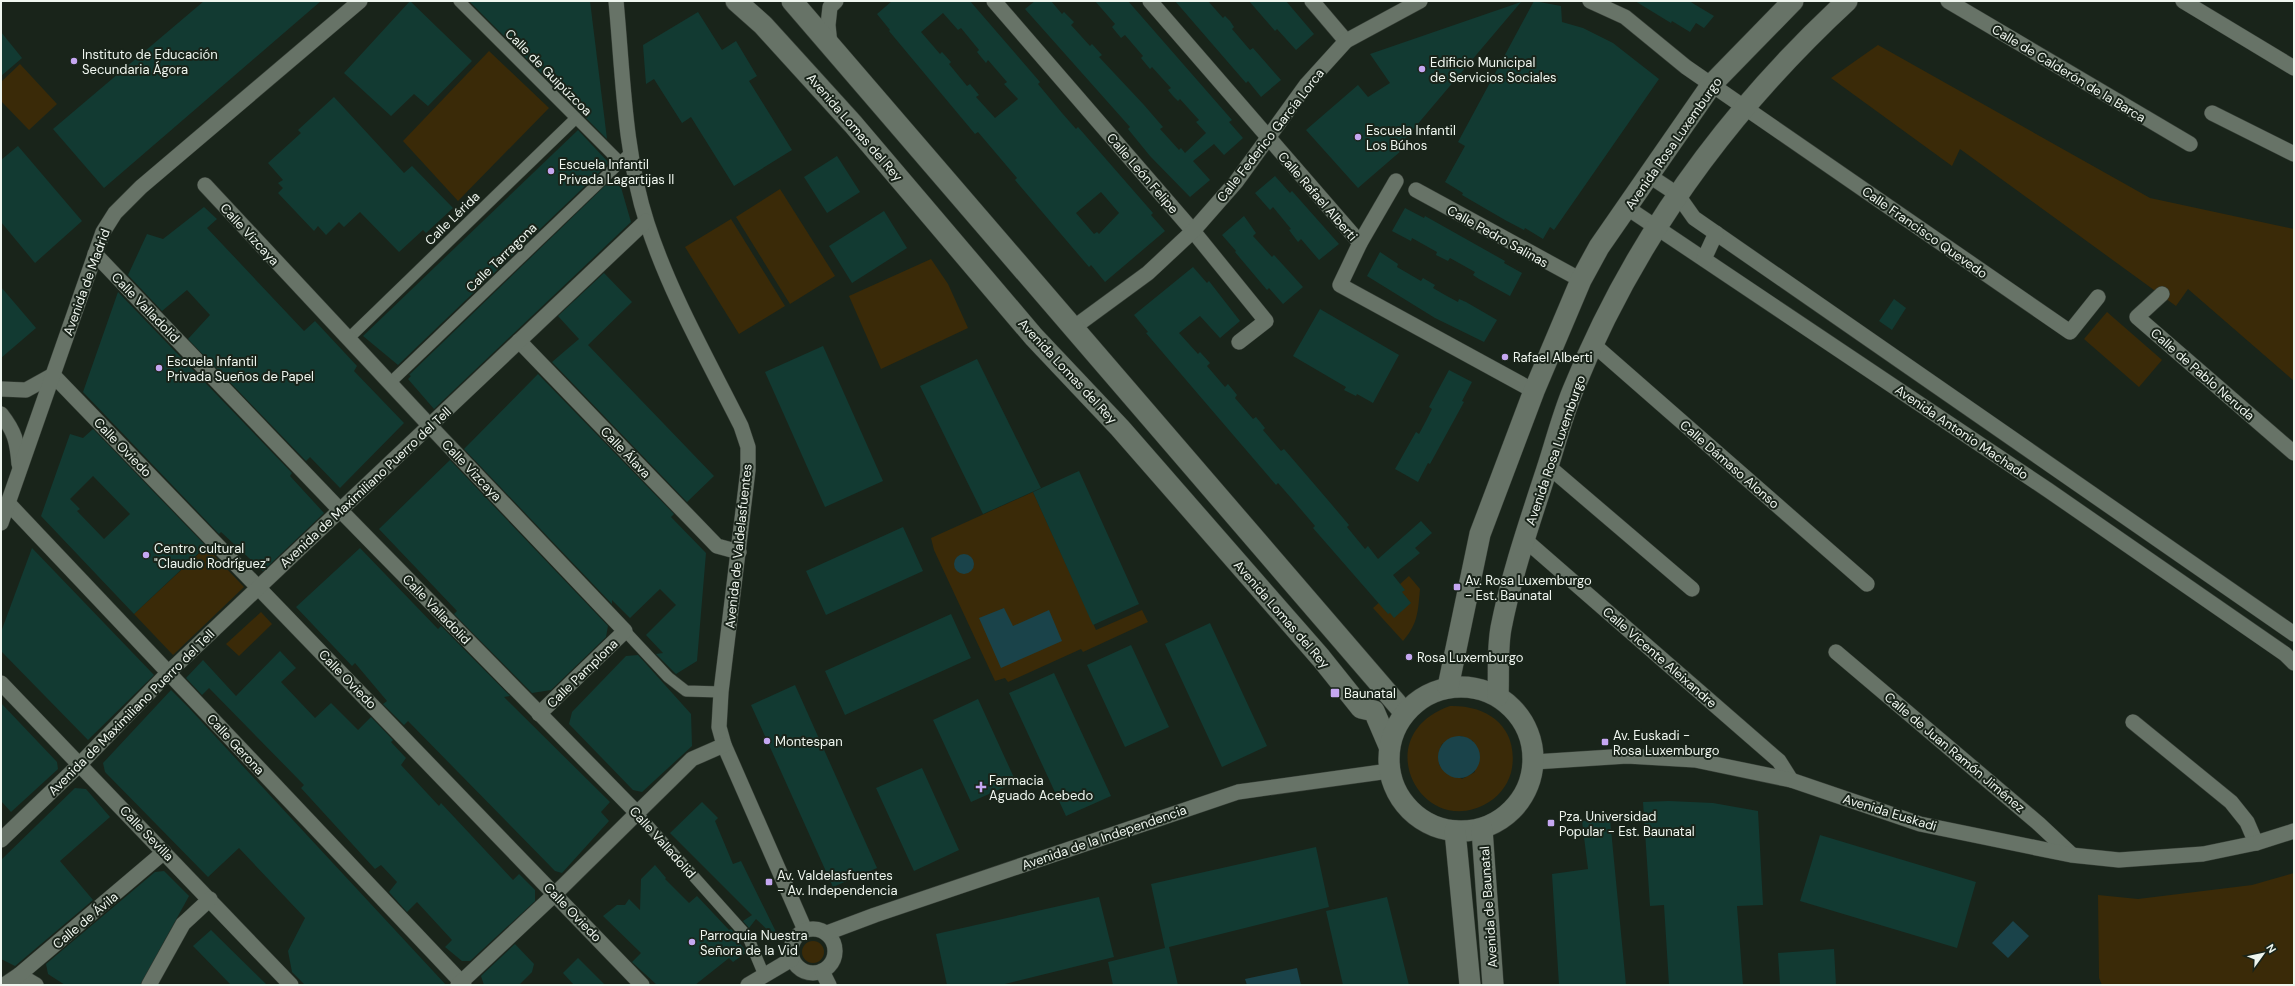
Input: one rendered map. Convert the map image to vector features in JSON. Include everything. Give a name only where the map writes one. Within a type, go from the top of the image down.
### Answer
[{"type":"main road","name":"Avenida Lomas del Rey","points":[[736,1],[763,25],[853,124],[1034,337],[1120,428],[1321,658],[1361,708],[1374,711],[1389,746]]},
{"type":"main road","name":"Avenida Lomas del Rey","points":[[792,1],[1404,712]]},
{"type":"main road","name":"Avenida Rosa Luxemburgo","points":[[1448,687],[1480,534],[1534,391],[1581,280],[1599,247],[1712,84],[1793,1]]},
{"type":"main road","name":"Avenida Rosa Luxemburgo","points":[[1498,696],[1501,630],[1524,539],[1572,391],[1632,267],[1677,194],[1744,106],[1805,39],[1847,1]]},
{"type":"main road","points":[[1448,687],[1474,687],[1498,696],[1518,713],[1530,736],[1534,762],[1529,784],[1518,804],[1502,819],[1482,829],[1455,831],[1432,825],[1412,812],[1397,793],[1389,770],[1389,746],[1395,728],[1404,712],[1424,695],[1448,687]]},
{"type":"main road","name":"Avenida de Baunatal","points":[[1482,829],[1494,985]]},
{"type":"main road","name":"Avenida de Baunatal","points":[[1455,831],[1470,985]]},
{"type":"street","name":"Avenida de Madrid","points":[[1,523],[102,232],[115,213],[141,187],[360,1]]},
{"type":"street","name":"Calle de Guipúzcoa","points":[[458,1],[576,118],[625,157]]},
{"type":"street","name":"Avenida de Valdelasfuentes","points":[[616,1],[625,157],[646,222],[667,278],[742,426],[748,447],[747,485],[721,692],[719,726],[724,744],[805,930]]},
{"type":"street","points":[[830,46],[828,25],[830,6],[836,1]]},
{"type":"street","name":"Calle León Felipe","points":[[994,1],[1192,231],[1266,321],[1239,342]]},
{"type":"street","name":"Calle Rafael Alberti","points":[[1150,1],[1360,243],[1340,285],[1534,391]]},
{"type":"street","points":[[1312,1],[1346,41]]},
{"type":"street","name":"Calle Federico García Lorca","points":[[1073,328],[1148,273],[1192,231],[1236,182],[1269,139],[1307,84],[1346,41],[1399,10],[1420,1]]},
{"type":"street","points":[[1590,1],[1625,17],[1686,67],[1744,106]]},
{"type":"street","name":"Calle de Calderón de la Barca","points":[[1948,1],[2190,144]]},
{"type":"street","points":[[2183,1],[2294,68]]},
{"type":"street","name":"Calle Francisco Quevedo","points":[[1744,106],[2070,332],[2098,297]]},
{"type":"street","points":[[2212,113],[2294,154]]},
{"type":"street","name":"Calle Lérida","points":[[348,338],[576,118]]},
{"type":"street","name":"Calle Tarragona","points":[[390,382],[625,157]]},
{"type":"street","name":"Avenida Antonio Machado","points":[[1648,175],[1677,194],[1694,218],[2294,634]]},
{"type":"street","points":[[1360,243],[1396,181]]},
{"type":"street","name":"Calle Vizcaya","points":[[204,185],[668,678],[686,691],[721,692]]},
{"type":"street","name":"Calle Pedro Salinas","points":[[1416,190],[1581,280]]},
{"type":"street","name":"Avenida Antonio Machado","points":[[1626,208],[2048,490],[2285,654],[2294,663]]},
{"type":"street","name":"Avenida de Maximiliano Puerro del Tell","points":[[1,840],[80,764],[169,672],[646,222]]},
{"type":"street","points":[[1704,259],[1716,233]]},
{"type":"street","name":"Calle Valladolid","points":[[95,254],[341,511],[637,813],[748,937],[764,975]]},
{"type":"street","name":"Calle de Pablo Neruda","points":[[2162,294],[2138,317],[2294,453]]},
{"type":"street","name":"Calle Álava","points":[[519,341],[717,546],[739,552]]},
{"type":"street","name":"Calle Dámaso Alonso","points":[[1594,345],[1867,584]]},
{"type":"street","points":[[1,389],[26,390],[53,375]]},
{"type":"street","name":"Calle Oviedo","points":[[53,375],[642,985]]},
{"type":"street","points":[[1,414],[12,428],[17,441],[20,470]]},
{"type":"street","points":[[1548,466],[1692,589]]},
{"type":"street","name":"Calle Gerona","points":[[8,503],[169,672],[461,984]]},
{"type":"street","name":"Calle Vicente Aleixandre","points":[[1524,539],[1779,761],[1791,780]]},
{"type":"street","name":"Calle Pamplona","points":[[539,714],[625,631]]},
{"type":"street","name":"Calle de Juan Ramón Jiménez","points":[[1836,652],[2033,819],[2071,855]]},
{"type":"street","name":"Calle Sevilla","points":[[1,683],[291,985]]},
{"type":"street","points":[[2133,722],[2231,802],[2247,822],[2256,843]]},
{"type":"street","points":[[461,984],[692,759],[724,744]]},
{"type":"street","name":"Avenida Euskadi","points":[[1534,762],[1627,756],[1695,760],[1791,780],[1920,824],[2071,855],[2120,860],[2203,854],[2256,843],[2294,831]]},
{"type":"street","name":"Avenida de la Independencia","points":[[827,933],[875,915],[976,882],[1108,834],[1238,792],[1389,770]]},
{"type":"street","name":"Calle de Ávila","points":[[4,985],[18,975],[164,852]]},
{"type":"street","points":[[149,985],[183,924],[210,899]]},
{"type":"street","points":[[817,929],[827,933],[833,942],[835,951],[830,964],[822,971],[814,973],[804,971],[796,966],[792,959],[790,950],[793,940],[805,930],[817,929]]},
{"type":"street","points":[[748,985],[792,959]]},
{"type":"street","points":[[822,971],[829,985]]},
{"type":"street","points":[[18,975],[36,985]]},
{"type":"shaded area","points":[[1878,45],[2150,198],[2294,229],[2294,381],[2188,289],[2176,306],[1960,149],[1952,166],[1831,78]]},
{"type":"shaded area","points":[[489,51],[549,108],[458,201],[403,141]]},
{"type":"shaded area","points":[[20,64],[57,104],[29,130],[1,101],[1,82]]},
{"type":"shaded area","points":[[780,189],[835,276],[790,304],[736,217]]},
{"type":"shaded area","points":[[731,219],[785,306],[739,334],[685,247]]},
{"type":"shaded area","points":[[931,259],[948,284],[968,328],[881,369],[849,296]]},
{"type":"shaded area","points":[[2107,312],[2162,360],[2139,387],[2084,339]]},
{"type":"shaded area","points":[[1033,492],[1096,630],[1142,610],[1148,622],[1083,652],[1081,649],[1008,682],[1005,678],[995,681],[934,550],[931,538]]},
{"type":"shaded area","points":[[206,547],[244,587],[173,655],[134,614]]},
{"type":"shaded area","points":[[1409,576],[1420,589],[1418,611],[1412,629],[1403,641],[1373,608]]},
{"type":"shaded area","points":[[261,612],[272,624],[239,656],[226,644]]},
{"type":"shaded area","points":[[1450,706],[1477,710],[1488,714],[1498,721],[1505,730],[1510,741],[1513,754],[1512,768],[1509,778],[1497,796],[1489,802],[1465,811],[1443,809],[1425,798],[1413,781],[1408,760],[1411,739],[1425,720]],"holes":[[[1461,736],[1473,741],[1475,772],[1462,779],[1439,765],[1439,751],[1442,744]]]},
{"type":"shaded area","points":[[2294,873],[2294,985],[2102,985],[2099,978],[2098,895],[2138,899],[2252,885]]},
{"type":"shaded area","points":[[813,941],[821,944],[824,952],[821,960],[813,963],[805,960],[802,952],[805,944]]},
{"type":"water","points":[[964,554],[971,557],[974,564],[971,571],[964,574],[957,571],[954,564],[957,557]]},
{"type":"water","points":[[1004,608],[1013,626],[1049,610],[1062,641],[1001,668],[979,618]]},
{"type":"water","points":[[1455,736],[1463,736],[1471,739],[1477,745],[1480,757],[1477,769],[1471,775],[1463,778],[1455,778],[1447,775],[1441,769],[1438,761],[1438,753],[1441,745],[1447,739]]},
{"type":"water","points":[[2013,921],[2029,936],[2008,958],[1992,943]]},
{"type":"water","points":[[1297,968],[1301,985],[1247,985],[1245,979]]},
{"type":"building","points":[[204,1],[321,1],[104,188],[53,129]]},
{"type":"building","points":[[410,1],[472,61],[428,106],[414,94],[391,116],[344,73]]},
{"type":"building","points":[[469,1],[590,1],[607,139]]},
{"type":"building","points":[[892,1],[970,1],[1040,82],[1038,84],[1062,113],[1076,129],[1078,127],[1153,213],[1151,215],[1165,231],[1105,282],[1091,265],[1089,267],[1015,180],[1017,178],[978,132],[975,134],[889,31],[890,30],[877,14]],"holes":[[[943,13],[958,30],[961,28],[979,50],[977,52],[986,63],[988,60],[1007,82],[1004,84],[1018,99],[995,118],[976,97],[979,95],[970,84],[967,86],[949,64],[951,62],[942,52],[940,54],[921,32]],[[1101,192],[1119,213],[1099,234],[1097,232],[1094,234],[1076,213]]]},
{"type":"building","points":[[1035,1],[1051,1],[1062,14],[1064,12],[1074,22],[1071,25],[1090,46],[1092,44],[1102,55],[1099,57],[1163,127],[1160,129],[1179,150],[1181,148],[1185,153],[1206,133],[1196,122],[1199,120],[1180,99],[1178,101],[1173,96],[1168,90],[1171,88],[1152,67],[1150,69],[1141,58],[1143,56],[1125,35],[1121,38],[1112,27],[1115,24],[1095,1],[1128,1],[1232,120],[1229,122],[1243,138],[1224,155],[1214,144],[1193,161],[1210,180],[1190,197],[1150,156],[1128,129],[1130,127],[1025,9]]},
{"type":"building","points":[[1175,1],[1208,1],[1223,18],[1225,16],[1230,21],[1234,27],[1232,29],[1250,50],[1253,48],[1281,80],[1261,97],[1248,81],[1246,83]]},
{"type":"building","points":[[1249,1],[1286,1],[1314,34],[1296,50],[1277,29],[1275,31]]},
{"type":"building","points":[[1534,1],[1561,6],[1562,22],[1583,28],[1613,43],[1659,79],[1554,230],[1550,227],[1543,239],[1525,228],[1524,230],[1505,220],[1462,195],[1463,193],[1445,182],[1465,146],[1458,142]]},
{"type":"building","points":[[1635,1],[1689,1],[1714,16],[1704,28],[1696,23],[1690,32],[1672,21],[1671,23]]},
{"type":"building","points":[[1521,2],[1405,139],[1409,144],[1358,188],[1306,130],[1358,85],[1368,97],[1390,83],[1370,54]]},
{"type":"building","points":[[698,12],[722,50],[736,41],[757,76],[749,81],[792,150],[734,186],[691,117],[682,123],[654,79],[646,84],[643,45]]},
{"type":"building","points":[[1,32],[22,58],[1,76]]},
{"type":"building","points":[[334,97],[404,173],[412,166],[453,208],[426,233],[423,230],[399,252],[360,212],[344,227],[339,222],[326,235],[318,226],[314,231],[278,193],[283,188],[278,183],[283,180],[268,163],[301,133],[298,130]]},
{"type":"building","points":[[578,130],[609,163],[398,365],[363,336]]},
{"type":"building","points":[[18,146],[82,221],[35,263],[1,222],[1,160]]},
{"type":"building","points":[[837,156],[860,192],[827,213],[804,177]]},
{"type":"building","points":[[1275,176],[1290,193],[1292,191],[1339,244],[1319,260],[1301,239],[1298,242],[1289,230],[1291,229],[1273,207],[1270,210],[1255,193]]},
{"type":"building","points":[[618,177],[631,222],[434,409],[408,379],[411,376],[409,375],[611,180],[612,184]]},
{"type":"building","points":[[204,207],[217,219],[207,228],[304,331],[315,321],[357,366],[354,371],[404,423],[340,488],[310,457],[306,461],[188,339],[210,315],[187,290],[162,311],[128,275],[147,234],[163,239]]},
{"type":"building","points":[[1405,208],[1424,218],[1425,216],[1505,261],[1504,263],[1522,273],[1510,296],[1479,279],[1473,275],[1475,272],[1450,258],[1448,261],[1436,255],[1437,252],[1412,238],[1411,241],[1392,231]]},
{"type":"building","points":[[884,211],[907,248],[852,283],[829,246]]},
{"type":"building","points":[[1244,216],[1256,233],[1253,236],[1272,257],[1274,255],[1303,287],[1283,304],[1269,288],[1267,290],[1222,235]]},
{"type":"building","points":[[1380,252],[1398,264],[1397,267],[1421,281],[1423,278],[1435,285],[1433,288],[1445,295],[1458,302],[1459,299],[1466,302],[1497,320],[1484,342],[1435,318],[1367,276]]},
{"type":"building","points":[[1193,267],[1207,283],[1209,281],[1240,321],[1220,338],[1200,316],[1179,333],[1198,354],[1200,352],[1210,363],[1207,366],[1225,387],[1228,384],[1237,395],[1235,398],[1253,419],[1256,417],[1265,428],[1263,430],[1281,451],[1284,449],[1349,525],[1347,527],[1365,549],[1368,546],[1378,559],[1421,521],[1432,533],[1415,548],[1420,553],[1393,575],[1405,590],[1402,592],[1411,603],[1394,618],[1390,613],[1388,614],[1313,528],[1315,526],[1278,483],[1276,485],[1146,333],[1148,332],[1134,315]]},
{"type":"building","points":[[604,273],[632,302],[588,345],[714,476],[687,502],[552,362],[579,339],[558,316]]},
{"type":"building","points":[[1,287],[36,328],[1,358]]},
{"type":"building","points":[[118,292],[292,473],[290,476],[324,513],[263,571],[221,532],[219,534],[83,392]]},
{"type":"building","points":[[1894,299],[1906,308],[1892,330],[1879,321]]},
{"type":"building","points":[[1320,309],[1399,355],[1373,403],[1357,394],[1356,396],[1344,390],[1346,387],[1293,356]]},
{"type":"building","points":[[823,346],[883,481],[825,507],[765,372]]},
{"type":"building","points":[[977,359],[1041,488],[983,514],[920,386]]},
{"type":"building","points":[[1449,370],[1472,382],[1462,401],[1464,402],[1430,464],[1428,463],[1418,482],[1395,469],[1416,432],[1419,434],[1432,409],[1429,407]]},
{"type":"building","points":[[538,374],[674,514],[671,517],[706,553],[697,661],[676,674],[656,654],[663,653],[646,635],[676,605],[660,589],[630,618],[612,600],[612,604],[464,449]]},
{"type":"building","points":[[93,429],[206,546],[134,614],[41,516],[70,434],[83,438]],"holes":[[[93,476],[130,514],[104,539],[77,511],[80,509],[70,499]]]},
{"type":"building","points":[[450,460],[608,626],[606,637],[551,690],[532,693],[454,614],[457,611],[379,529]]},
{"type":"building","points":[[1079,471],[1139,604],[1093,625],[1033,492]]},
{"type":"building","points":[[903,527],[923,571],[826,615],[806,571]]},
{"type":"building","points":[[32,548],[154,675],[88,740],[1,651],[1,632]]},
{"type":"building","points":[[360,548],[438,629],[441,626],[510,696],[504,697],[610,802],[601,812],[609,821],[562,873],[555,871],[408,721],[404,725],[383,704],[387,701],[355,663],[352,666],[296,607]]},
{"type":"building","points":[[951,614],[971,658],[845,715],[825,671]]},
{"type":"building","points":[[1210,623],[1267,746],[1222,767],[1165,644]]},
{"type":"building","points":[[1131,645],[1169,727],[1125,747],[1087,665]]},
{"type":"building","points":[[280,651],[296,668],[281,682],[315,718],[331,703],[358,730],[371,717],[393,740],[391,742],[406,758],[401,765],[439,806],[441,803],[513,880],[519,874],[535,890],[535,901],[470,961],[462,961],[445,947],[452,940],[417,902],[407,912],[389,892],[397,882],[381,865],[375,869],[301,788],[304,785],[209,688],[202,695],[186,678],[203,660],[236,696]]},
{"type":"building","points":[[638,655],[691,714],[692,746],[642,792],[633,790],[569,724],[572,712],[626,656]]},
{"type":"building","points":[[1054,673],[1111,796],[1066,816],[1009,693]]},
{"type":"building","points":[[795,685],[877,868],[833,887],[751,705]]},
{"type":"building","points":[[171,690],[446,985],[305,985],[292,972],[288,951],[305,918],[239,848],[208,877],[105,772],[103,763]]},
{"type":"building","points":[[978,699],[1016,782],[971,802],[933,720]]},
{"type":"building","points":[[1,703],[57,762],[58,769],[11,812],[1,801]]},
{"type":"building","points":[[922,768],[959,850],[914,871],[876,788]]},
{"type":"building","points":[[75,788],[86,789],[110,817],[60,861],[93,900],[15,966],[1,959],[1,860]]},
{"type":"building","points":[[1669,801],[1713,803],[1758,811],[1763,905],[1737,906],[1743,985],[1669,985],[1664,905],[1650,906],[1643,802]]},
{"type":"building","points":[[702,802],[718,818],[715,821],[733,864],[741,861],[777,934],[774,936],[756,919],[749,928],[743,921],[752,915],[670,833]]},
{"type":"building","points":[[1610,819],[1626,985],[1559,985],[1552,874],[1588,869],[1582,821]]},
{"type":"building","points":[[1820,835],[1976,882],[1957,948],[1800,901]]},
{"type":"building","points":[[1316,847],[1329,907],[1169,947],[1178,985],[1113,985],[1108,962],[1165,948],[1151,884]]},
{"type":"building","name":"Parroquia Nuestra Señora de la Vid","points":[[655,865],[666,878],[665,879],[689,903],[697,896],[729,930],[731,929],[739,937],[737,940],[747,952],[733,962],[729,958],[695,985],[657,985],[632,962],[641,953],[603,916],[617,905],[625,905],[629,899],[640,910],[641,879]]},
{"type":"building","points":[[164,871],[189,896],[140,985],[65,985],[48,974],[46,964],[155,872]]},
{"type":"building","points":[[1099,897],[1114,957],[1001,985],[947,985],[936,934]]},
{"type":"building","points":[[1387,897],[1409,985],[1343,985],[1326,911]]},
{"type":"building","points":[[211,930],[267,985],[231,985],[193,946]]},
{"type":"building","points":[[515,944],[534,964],[532,972],[519,985],[484,985],[481,976]]},
{"type":"building","points":[[1834,949],[1836,985],[1780,985],[1778,953]]},
{"type":"building","points":[[578,958],[605,985],[574,985],[563,973]]},
{"type":"place","name":"Instituto de Educación Secundaria Ágora","points":[[74,61]]},
{"type":"place","name":"Edificio Municipal de Servicios Sociales","points":[[1422,69]]},
{"type":"place","name":"Escuela Infantil Los Búhos","points":[[1358,137]]},
{"type":"place","name":"Escuela Infantil Privada Lagartijas II","points":[[551,171]]},
{"type":"place","name":"Rafael Alberti","points":[[1505,357]]},
{"type":"place","name":"Escuela Infantil Privada Sueños de Papel","points":[[159,368]]},
{"type":"place","name":"Centro cultural \"Claudio Rodríguez\"","points":[[146,555]]},
{"type":"place","name":"Av. Rosa Luxemburgo - Est. Baunatal","points":[[1457,587]]},
{"type":"place","name":"Rosa Luxemburgo","points":[[1409,657]]},
{"type":"place","name":"Baunatal","points":[[1335,693]]},
{"type":"place","name":"Montespan","points":[[767,741]]},
{"type":"place","name":"Av. Euskadi - Rosa Luxemburgo","points":[[1605,742]]},
{"type":"place","name":"Farmacia Aguado Acebedo","points":[[981,787]]},
{"type":"place","name":"Pza. Universidad Popular - Est. Baunatal","points":[[1551,823]]},
{"type":"place","name":"Av. Valdelasfuentes - Av. Independencia","points":[[769,882]]},
{"type":"place","name":"Parroquia Nuestra Señora de la Vid","points":[[692,942]]}]
